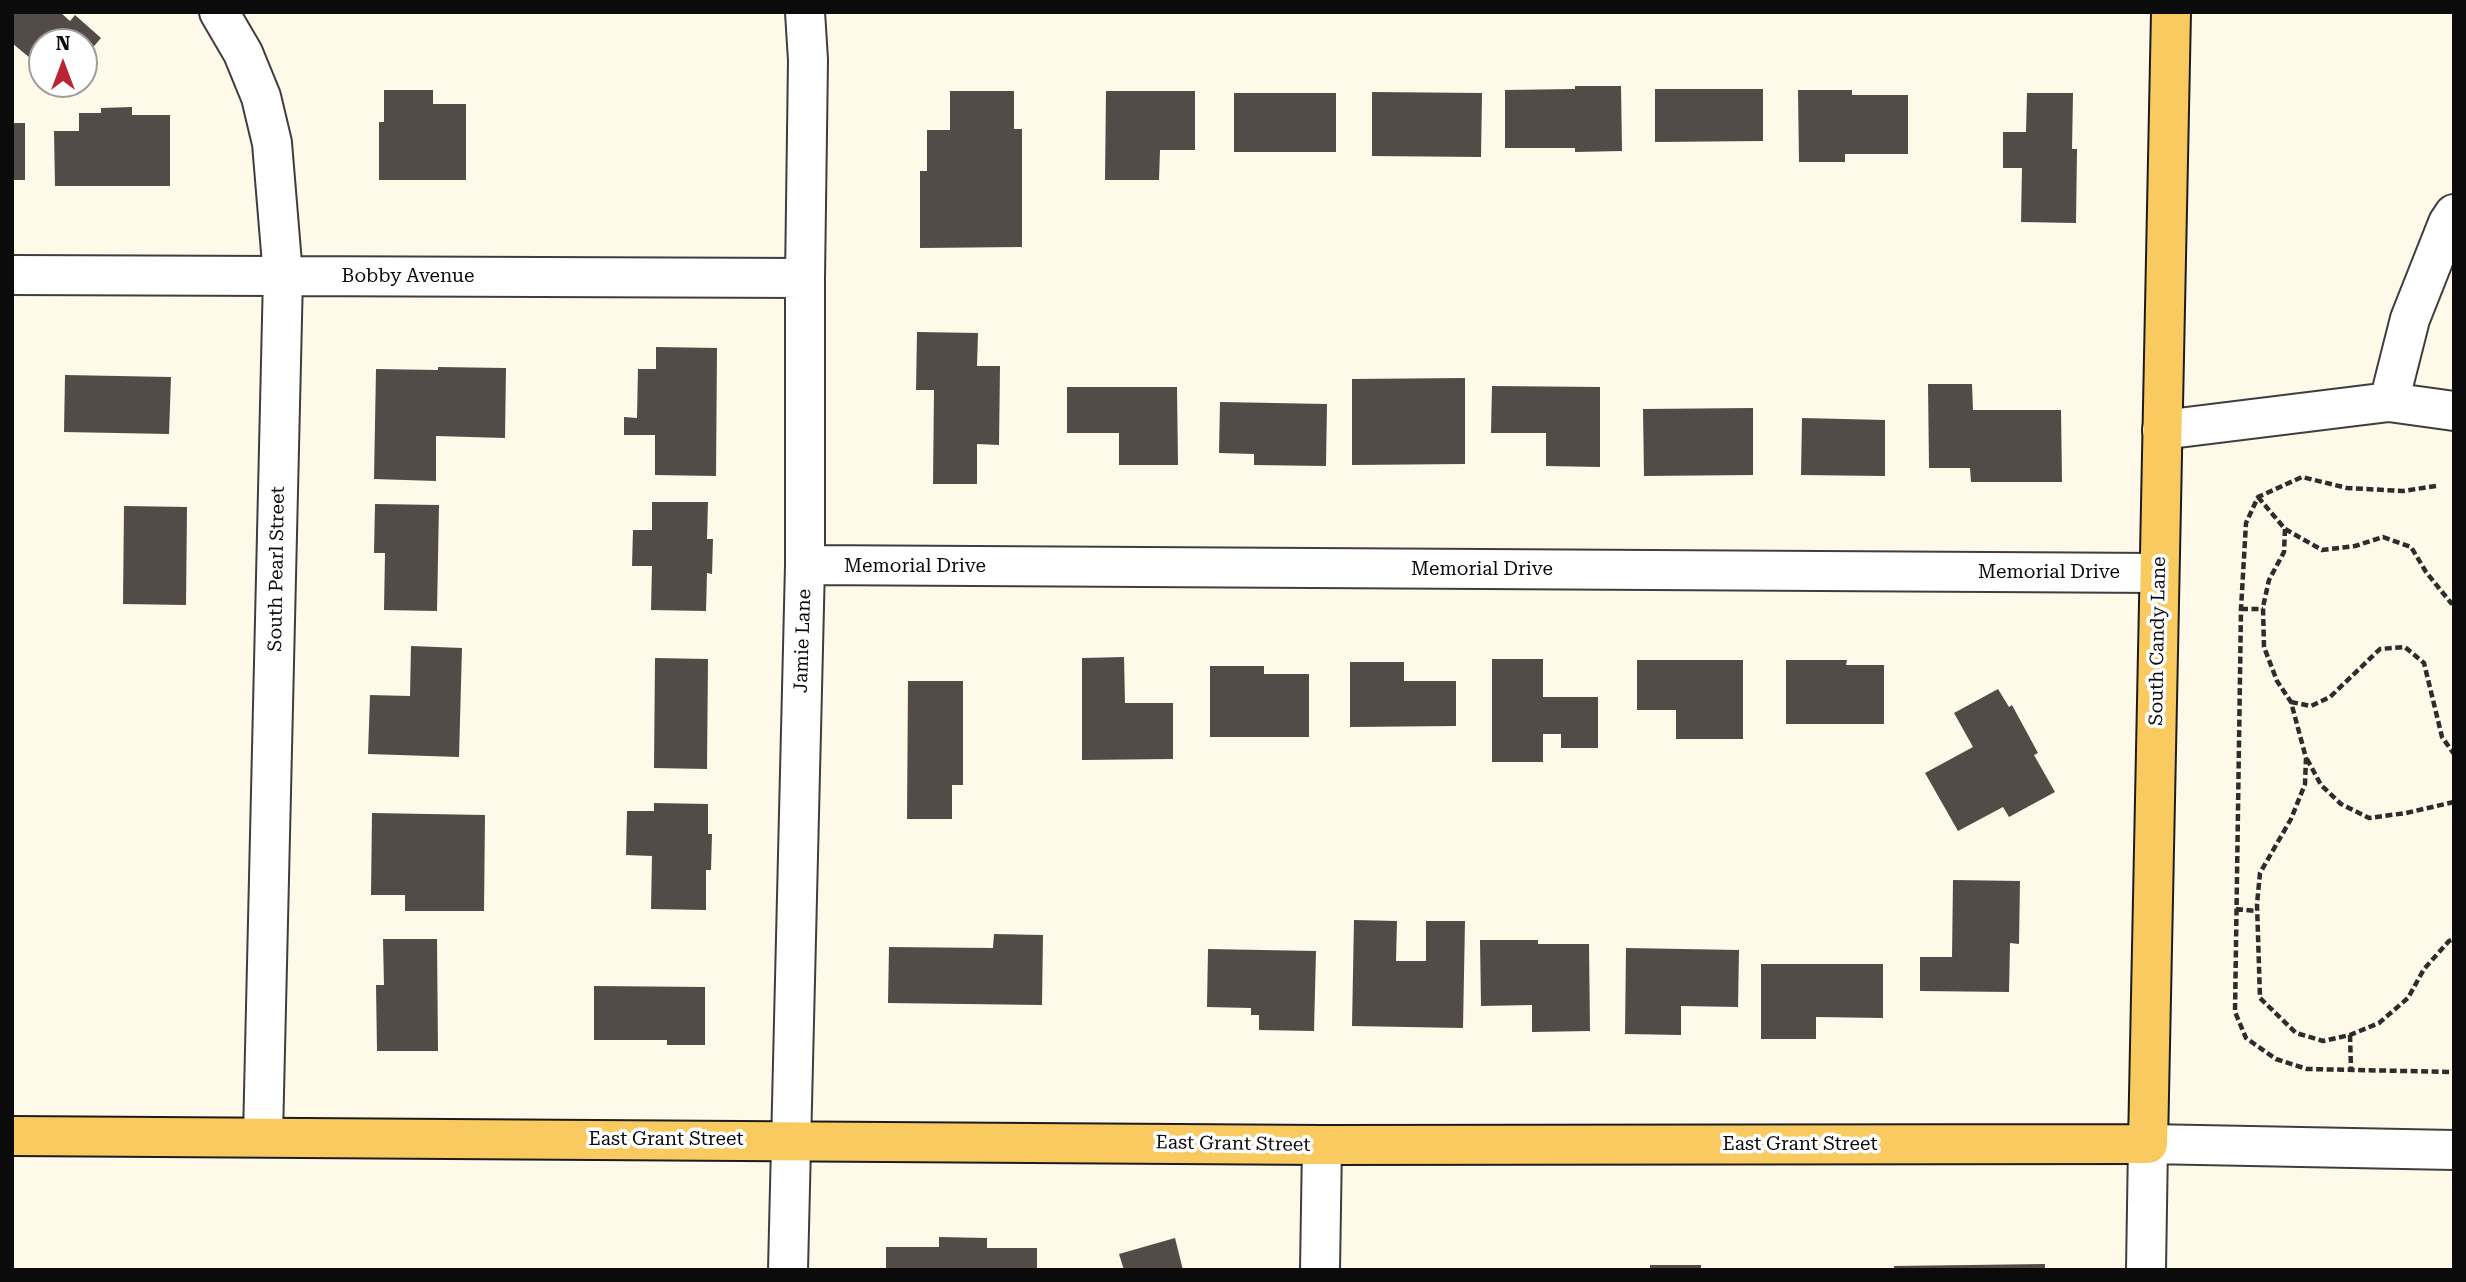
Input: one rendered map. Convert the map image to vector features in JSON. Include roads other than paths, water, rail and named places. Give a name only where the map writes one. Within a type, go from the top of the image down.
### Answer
[{"type":"main road","name":"South Candy Lane","points":[[2148,1144],[2171,12]]},
{"type":"main road","name":"East Grant Street","points":[[12,1136],[1322,1145],[2148,1144]]},
{"type":"street","name":"South Pearl Street","points":[[219,12],[243,53],[261,97],[272,143],[284,276],[263,1136]]},
{"type":"street","name":"Jamie Lane","points":[[788,1270],[805,565],[808,60],[805,12]]},
{"type":"street","points":[[2389,402],[2410,319],[2454,214]]},
{"type":"street","name":"Bobby Avenue","points":[[12,275],[805,278]]},
{"type":"street","points":[[2162,430],[2389,402],[2454,411]]},
{"type":"street","name":"Memorial Drive","points":[[805,565],[2159,573]]},
{"type":"street","name":"East Grant Street","points":[[2148,1144],[2454,1150]]},
{"type":"street","name":"South Candy Lane","points":[[2146,1270],[2148,1144]]},
{"type":"street","points":[[1321,1270],[1322,1145]]}]
